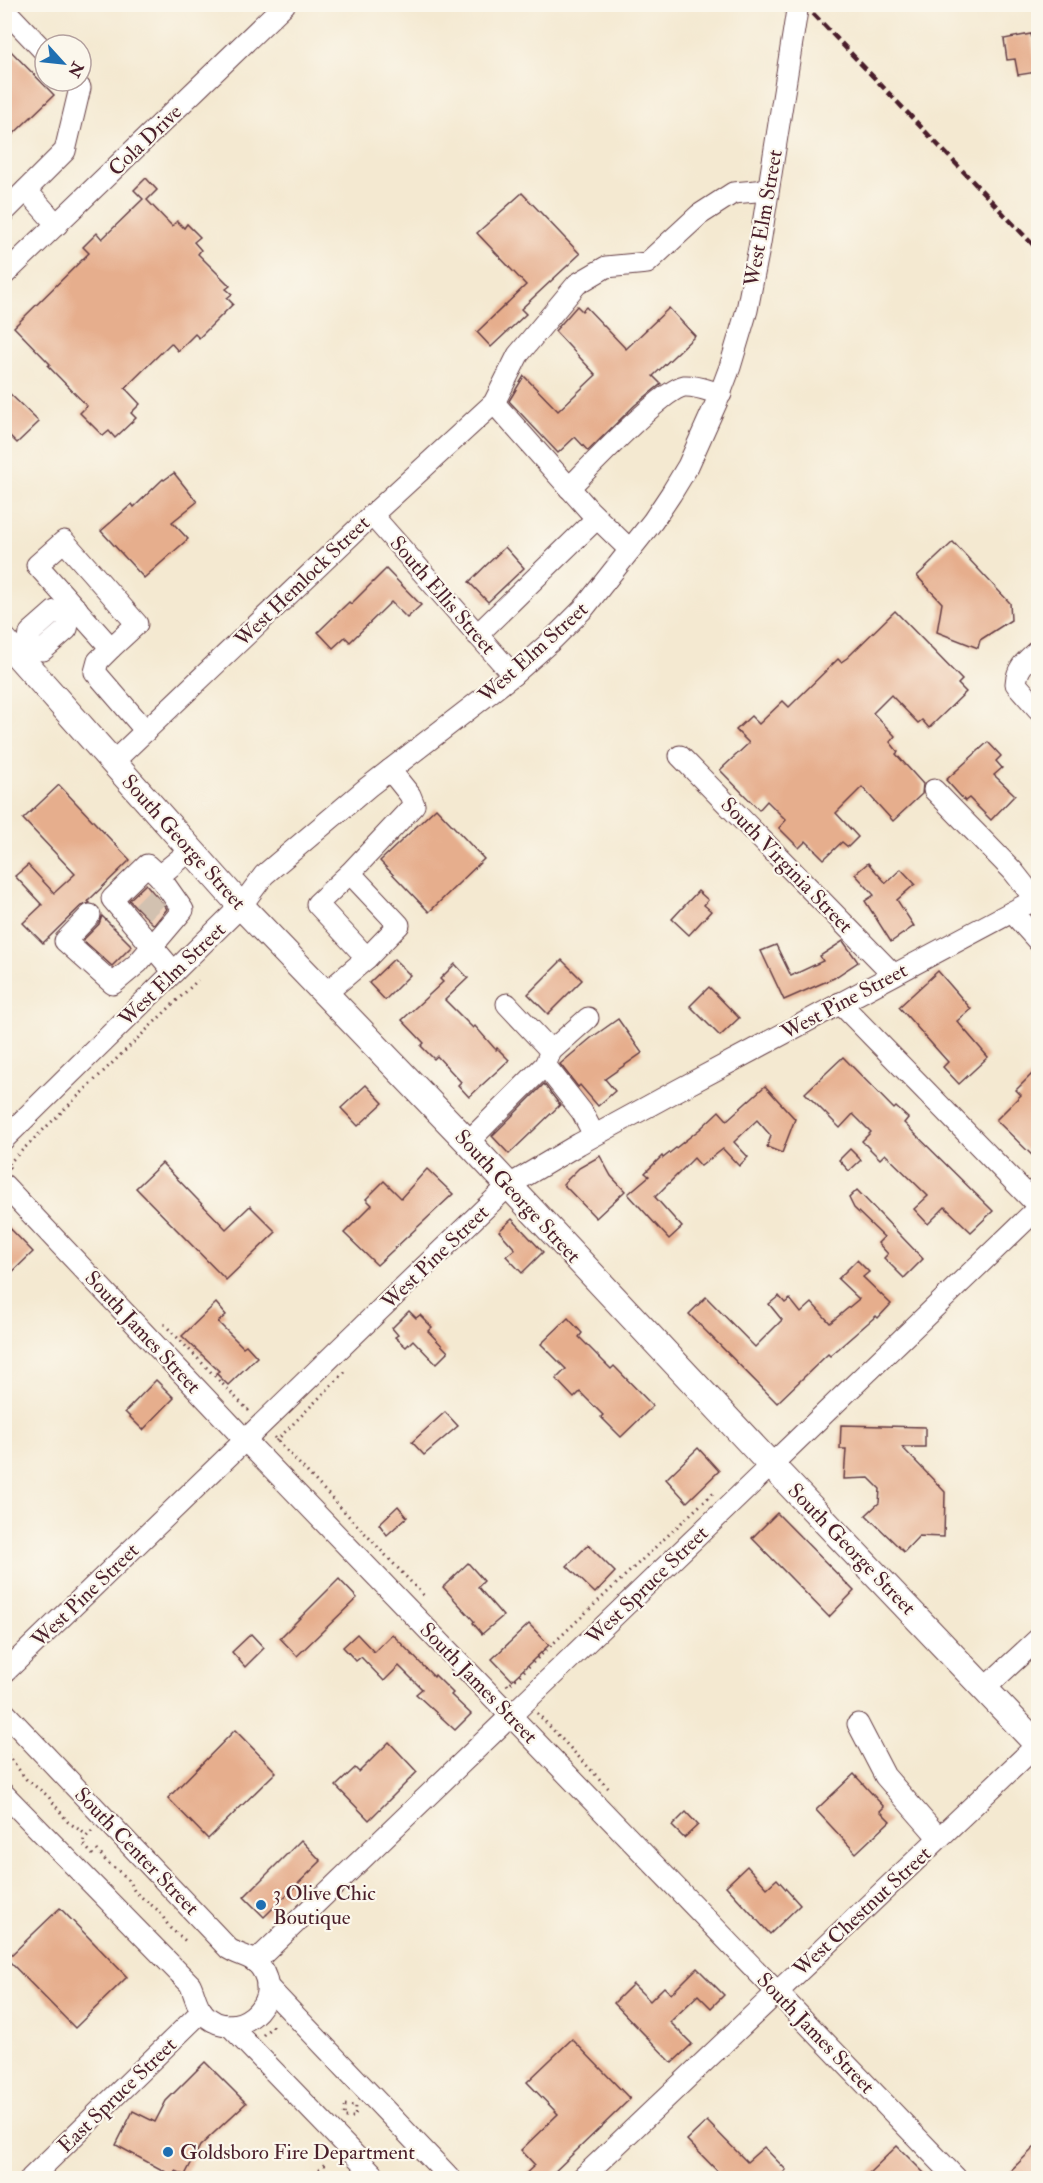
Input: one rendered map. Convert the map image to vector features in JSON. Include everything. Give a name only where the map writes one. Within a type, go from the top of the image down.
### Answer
[{"type":"main road","name":"South George Street","points":[[17,648],[113,762],[241,906],[468,1142],[770,1464],[1038,1744]]},
{"type":"street","name":"Cola Drive","points":[[4,275],[285,4]]},
{"type":"street","name":"West Elm Street","points":[[4,1139],[241,906],[264,875],[390,770],[513,675],[584,608],[653,521],[688,466],[721,394],[739,338],[754,279],[798,4]]},
{"type":"street","points":[[4,9],[33,39]]},
{"type":"street","points":[[4,212],[65,151],[79,93]]},
{"type":"street","points":[[26,190],[57,225]]},
{"type":"street","points":[[630,550],[569,488],[494,403],[518,355],[577,284],[606,267],[647,263],[699,215],[733,193],[768,190]]},
{"type":"street","points":[[569,488],[651,407],[675,389],[693,386],[721,394]]},
{"type":"street","name":"West Hemlock Street","points":[[113,762],[372,515],[494,403]]},
{"type":"street","name":"South Ellis Street","points":[[372,515],[513,675]]},
{"type":"street","points":[[477,635],[597,518]]},
{"type":"street","points":[[111,648],[74,613],[37,565],[64,542],[137,624],[98,661],[96,672],[146,731]]},
{"type":"street","points":[[17,648],[55,611],[74,613]]},
{"type":"street","points":[[1038,650],[1024,662],[1017,672],[1016,684],[1038,709]]},
{"type":"street","name":"South Virginia Street","points":[[680,756],[893,975]]},
{"type":"street","points":[[367,958],[317,904],[414,806],[410,795],[390,770]]},
{"type":"street","points":[[934,790],[1037,899]]},
{"type":"street","points":[[161,887],[191,850]]},
{"type":"street","points":[[90,915],[65,941],[113,984],[152,947],[183,910],[161,887],[147,864],[112,898],[137,918],[152,947],[174,972]]},
{"type":"street","points":[[326,993],[367,958],[399,925],[350,873]]},
{"type":"street","name":"West Pine Street","points":[[4,1673],[508,1186],[594,1135],[1037,899]]},
{"type":"street","points":[[1011,912],[1038,941]]},
{"type":"street","points":[[127,973],[149,997]]},
{"type":"street","points":[[840,1003],[1038,1207]]},
{"type":"street","points":[[507,1004],[548,1058],[594,1135]]},
{"type":"street","points":[[468,1142],[588,1018]]},
{"type":"street","name":"South James Street","points":[[6,1175],[246,1441],[956,2178]]},
{"type":"street","name":"West Spruce Street","points":[[255,1962],[1038,1207]]},
{"type":"street","points":[[985,1688],[1038,1639]]},
{"type":"street","name":"South Center Street","points":[[4,1712],[229,1949],[255,1962]]},
{"type":"street","points":[[858,1724],[885,1776],[939,1838]]},
{"type":"street","name":"West Chestnut Street","points":[[582,2178],[1038,1744]]},
{"type":"street","points":[[4,1794],[190,1984],[202,2012],[214,2022],[229,2025],[250,2020],[265,2002],[267,1986]]},
{"type":"street","points":[[255,1962],[261,1968],[267,1986],[450,2178]]},
{"type":"street","name":"East Spruce Street","points":[[31,2178],[202,2012]]},
{"type":"street","points":[[229,2025],[377,2178]]},
{"type":"path","points":[[6,1175],[198,980]]},
{"type":"path","points":[[273,1436],[428,1601]]},
{"type":"path","points":[[500,1677],[508,1686],[717,1489]]},
{"type":"path","points":[[4,1750],[26,1779],[48,1796],[68,1822],[87,1835]]},
{"type":"path","points":[[93,1855],[83,1844],[87,1835],[99,1823]]},
{"type":"path","points":[[91,1831],[98,1837]]},
{"type":"path","points":[[88,1859],[98,1849],[106,1861],[126,1877],[135,1892],[159,1911],[170,1928],[188,1942]]},
{"type":"path","points":[[180,1949],[194,1935]]},
{"type":"path","points":[[257,2041],[277,2022]]},
{"type":"path","points":[[345,2105],[356,2106],[355,2117],[344,2117],[345,2105]]},
{"type":"path","points":[[310,2178],[327,2162]]},
{"type":"building","points":[[1031,34],[1037,72],[1018,75],[1015,59],[1007,60],[1004,39]]},
{"type":"building","points":[[4,44],[33,74],[33,93],[52,93],[54,95],[4,143]]},
{"type":"building","points":[[146,178],[157,190],[147,200],[172,226],[177,221],[184,228],[187,224],[200,237],[194,242],[201,250],[198,254],[230,286],[226,289],[232,294],[227,298],[233,304],[199,338],[195,334],[178,351],[171,343],[125,388],[140,404],[131,413],[136,418],[115,438],[109,431],[103,436],[80,413],[87,406],[14,327],[89,253],[83,247],[97,233],[102,239],[143,199],[134,190]]},
{"type":"building","points":[[522,193],[580,254],[521,309],[526,314],[491,347],[477,332],[526,285],[477,233]]},
{"type":"building","points":[[577,306],[582,311],[586,307],[626,349],[669,308],[695,336],[653,376],[661,384],[635,405],[588,451],[575,437],[558,453],[509,401],[524,376],[558,411],[596,375],[555,331]]},
{"type":"building","points":[[4,388],[39,422],[17,443],[4,430]]},
{"type":"building","points":[[174,473],[197,502],[172,522],[188,539],[144,578],[101,531],[132,504],[134,507],[163,479]]},
{"type":"building","points":[[953,542],[1010,603],[1011,620],[980,640],[978,648],[937,632],[942,603],[917,576]]},
{"type":"building","points":[[505,547],[524,568],[488,602],[469,582]]},
{"type":"building","points":[[386,569],[421,605],[407,618],[391,602],[350,642],[345,637],[333,648],[318,632],[349,602],[351,604]]},
{"type":"building","points":[[895,611],[962,680],[958,684],[966,692],[929,728],[922,720],[918,723],[891,695],[873,713],[895,736],[890,742],[898,752],[896,754],[923,784],[922,794],[893,821],[862,787],[836,813],[858,837],[848,847],[842,842],[824,859],[806,841],[799,848],[779,828],[786,820],[767,801],[759,810],[720,770],[749,743],[736,730],[751,716],[759,724],[783,701],[789,707],[838,659],[841,662],[847,658]]},
{"type":"building","points":[[988,742],[1001,756],[996,761],[1002,768],[994,775],[1015,795],[991,820],[969,798],[965,801],[946,780]]},
{"type":"building","points":[[59,785],[130,860],[88,901],[90,903],[81,906],[43,943],[23,923],[42,905],[15,876],[28,865],[54,893],[75,874],[23,819]]},
{"type":"building","points":[[436,808],[484,859],[429,912],[380,861]]},
{"type":"building","points":[[868,863],[886,883],[901,869],[915,884],[897,900],[914,926],[891,942],[865,901],[874,895],[855,874]]},
{"type":"building","points":[[146,884],[167,909],[154,925],[129,900]]},
{"type":"building","points":[[698,891],[708,900],[704,905],[711,911],[689,935],[672,919]]},
{"type":"building","points":[[102,916],[132,946],[112,966],[83,940],[99,924]]},
{"type":"building","points":[[843,941],[858,962],[834,978],[784,1000],[761,951],[776,945],[791,976],[823,961],[820,956]]},
{"type":"building","points":[[394,959],[410,975],[385,1000],[369,983]]},
{"type":"building","points":[[562,960],[582,980],[548,1014],[528,994]]},
{"type":"building","points":[[455,964],[468,978],[445,1000],[509,1060],[469,1097],[458,1085],[461,1082],[437,1056],[434,1059],[421,1046],[424,1043],[402,1020],[443,982],[440,979]]},
{"type":"building","points":[[938,971],[971,1009],[957,1021],[988,1057],[959,1084],[943,1067],[948,1062],[899,1007]]},
{"type":"building","points":[[709,987],[739,1018],[720,1036],[690,1006]]},
{"type":"building","points":[[618,1019],[642,1053],[605,1079],[615,1091],[598,1106],[580,1085],[578,1087],[560,1064]]},
{"type":"building","points":[[843,1057],[894,1109],[896,1107],[908,1118],[904,1123],[993,1211],[971,1232],[945,1207],[928,1224],[914,1209],[928,1196],[885,1154],[880,1159],[862,1141],[871,1132],[853,1114],[840,1128],[805,1093]]},
{"type":"building","points":[[1038,1068],[1038,1161],[996,1120],[1021,1095],[1016,1090]]},
{"type":"building","points":[[544,1084],[560,1105],[509,1154],[492,1136]]},
{"type":"building","points":[[366,1085],[383,1103],[358,1126],[341,1108]]},
{"type":"building","points":[[765,1086],[795,1119],[782,1153],[767,1147],[771,1136],[757,1120],[734,1142],[748,1157],[739,1166],[723,1149],[701,1166],[694,1158],[655,1197],[682,1227],[669,1239],[628,1194],[649,1176],[645,1173],[662,1156],[663,1158],[700,1129],[719,1111],[727,1120]]},
{"type":"building","points":[[850,1149],[861,1160],[849,1171],[839,1160]]},
{"type":"building","points":[[600,1156],[611,1176],[625,1191],[596,1218],[563,1184],[579,1168]]},
{"type":"building","points":[[162,1163],[226,1229],[250,1206],[276,1232],[226,1280],[136,1188]]},
{"type":"building","points":[[427,1169],[453,1194],[377,1265],[344,1233],[372,1205],[366,1199],[384,1181],[401,1198]]},
{"type":"building","points":[[857,1190],[923,1259],[904,1278],[884,1258],[888,1254],[878,1243],[884,1237],[854,1208],[849,1198]]},
{"type":"building","points":[[512,1219],[543,1252],[522,1273],[506,1256],[515,1249],[499,1231]]},
{"type":"building","points":[[4,1222],[33,1252],[4,1280]]},
{"type":"building","points":[[857,1260],[869,1272],[863,1277],[891,1304],[878,1318],[876,1316],[830,1356],[828,1354],[777,1403],[689,1314],[706,1297],[755,1347],[782,1320],[769,1304],[779,1296],[785,1303],[790,1299],[801,1313],[812,1303],[830,1323],[859,1299],[838,1279]]},
{"type":"building","points":[[216,1303],[226,1315],[218,1322],[243,1347],[246,1345],[257,1357],[228,1385],[216,1373],[219,1371],[182,1336]]},
{"type":"building","points":[[409,1311],[416,1318],[420,1315],[432,1327],[428,1331],[448,1352],[436,1364],[413,1340],[406,1347],[395,1337],[398,1335],[392,1328]]},
{"type":"building","points":[[568,1318],[582,1333],[579,1337],[611,1369],[614,1366],[653,1406],[621,1437],[580,1392],[574,1398],[556,1379],[566,1369],[541,1344]]},
{"type":"building","points":[[156,1380],[174,1398],[143,1430],[125,1412]]},
{"type":"building","points":[[445,1412],[458,1426],[424,1455],[412,1442]]},
{"type":"building","points":[[841,1425],[925,1427],[925,1447],[902,1447],[945,1492],[944,1537],[919,1536],[904,1552],[866,1515],[879,1503],[880,1489],[869,1478],[844,1479],[846,1449],[840,1449]]},
{"type":"building","points":[[698,1448],[719,1471],[687,1502],[666,1479]]},
{"type":"building","points":[[398,1506],[407,1517],[387,1535],[379,1524]]},
{"type":"building","points":[[777,1513],[854,1591],[829,1617],[752,1538]]},
{"type":"building","points":[[588,1545],[615,1572],[595,1593],[567,1566]]},
{"type":"building","points":[[468,1563],[484,1581],[478,1587],[503,1616],[482,1634],[473,1623],[474,1621],[443,1587]]},
{"type":"building","points":[[339,1579],[357,1598],[297,1656],[280,1638]]},
{"type":"building","points":[[529,1624],[549,1645],[512,1680],[492,1659]]},
{"type":"building","points":[[251,1634],[264,1648],[245,1667],[232,1652]]},
{"type":"building","points":[[357,1634],[374,1652],[392,1634],[453,1693],[451,1695],[471,1714],[455,1730],[416,1694],[422,1689],[399,1666],[384,1681],[361,1657],[356,1661],[343,1647]]},
{"type":"building","points":[[235,1730],[276,1772],[208,1839],[168,1798]]},
{"type":"building","points":[[389,1742],[417,1772],[369,1820],[336,1786],[355,1768],[359,1772]]},
{"type":"building","points":[[854,1774],[884,1807],[880,1811],[890,1821],[856,1853],[816,1810]]},
{"type":"building","points":[[686,1812],[698,1825],[684,1838],[672,1826]]},
{"type":"building","points":[[301,1840],[321,1861],[264,1917],[244,1897]]},
{"type":"building","points":[[747,1866],[767,1888],[777,1879],[800,1905],[770,1934],[726,1886]]},
{"type":"building","points":[[60,1908],[127,1977],[75,2028],[7,1959]]},
{"type":"building","points":[[697,1968],[724,1995],[711,2008],[698,1995],[670,2022],[692,2044],[672,2063],[614,2003],[633,1984],[650,2001],[664,1987],[671,1994]]},
{"type":"building","points":[[572,2039],[630,2099],[548,2178],[521,2178],[535,2165],[521,2150],[558,2114],[527,2082]]},
{"type":"building","points":[[205,2062],[246,2103],[200,2146],[185,2175],[176,2171],[175,2177],[116,2145],[133,2111],[155,2122],[166,2101]]},
{"type":"building","points":[[707,2121],[747,2162],[764,2147],[786,2170],[778,2178],[724,2178],[687,2140]]},
{"type":"building","points":[[1038,2144],[1038,2178],[1003,2178]]},
{"type":"building","points":[[897,2146],[929,2178],[864,2178]]},
{"type":"tunnel","points":[[142,912],[157,897]]},
{"type":"railway","points":[[804,4],[1038,250]]},
{"type":"place","name":"3 Olive Chic Boutique","points":[[261,1905]]},
{"type":"place","name":"Goldsboro Fire Department","points":[[168,2152]]}]
